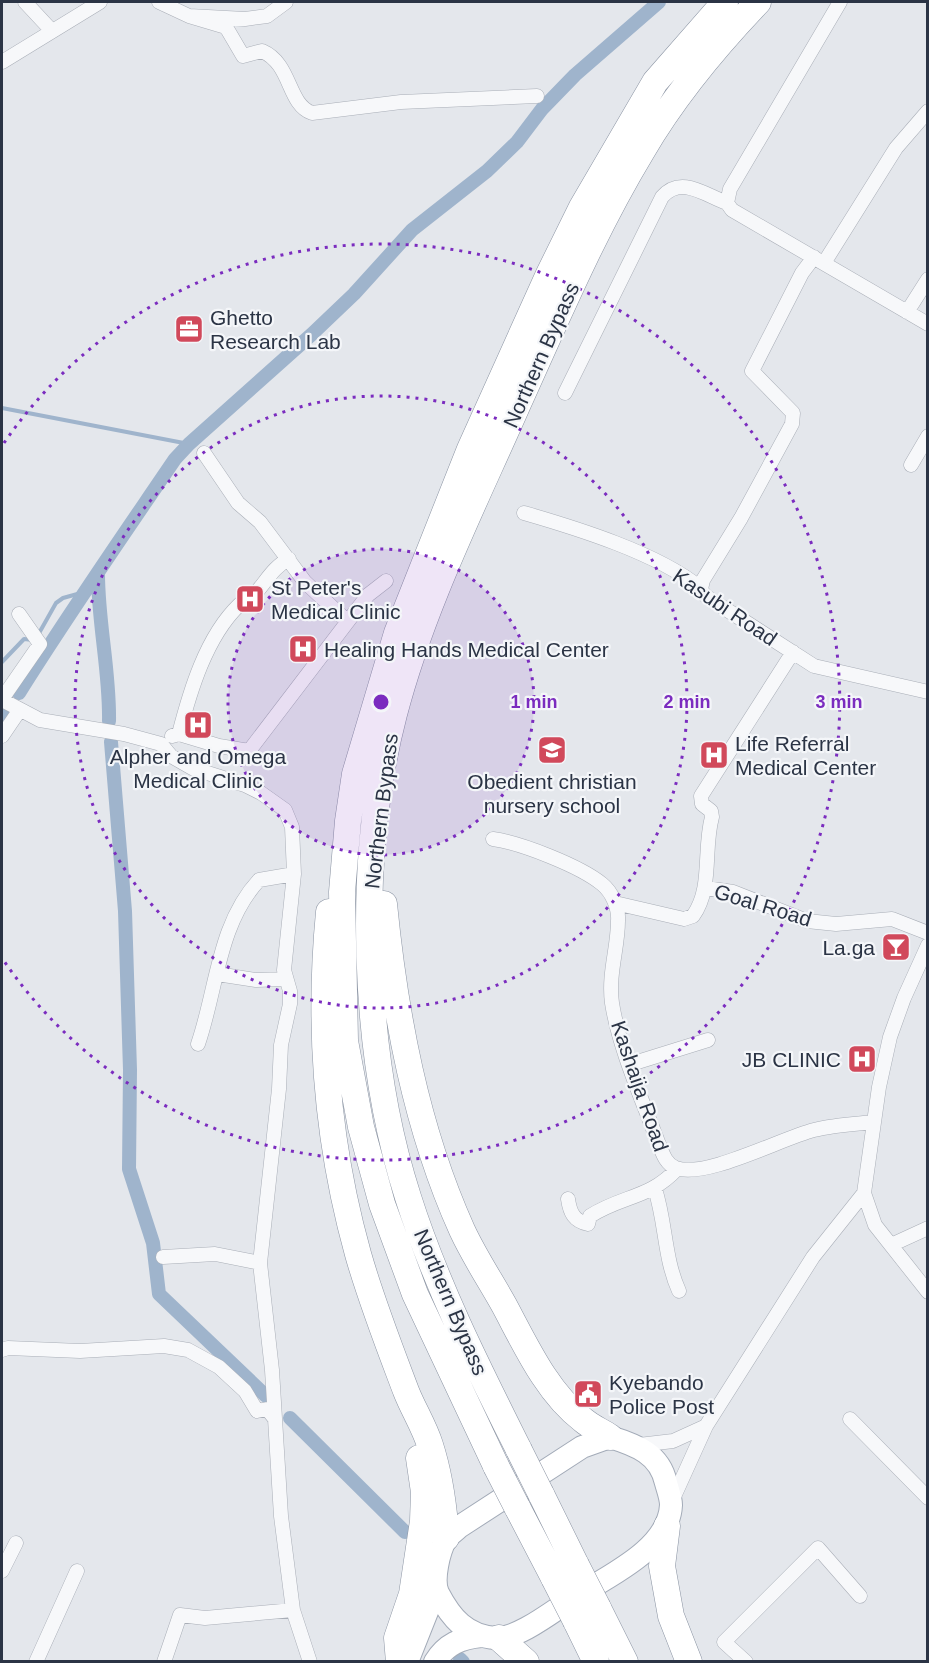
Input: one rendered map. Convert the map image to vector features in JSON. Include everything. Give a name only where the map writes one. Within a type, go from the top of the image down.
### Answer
[{"type":"highway","name":"Northern Bypass","points":[[596,1662],[496,1466],[415,1294],[382,1204],[361,1127],[345,1041],[342,892],[355,774],[397,633],[470,449],[548,276],[587,198],[655,82],[725,2]]},
{"type":"highway","name":"Northern Bypass","points":[[625,1662],[519,1450],[440,1284],[407,1196],[389,1122],[377,1049],[369,975],[370,899],[376,823],[383,766],[394,712],[426,620],[463,527],[590,246],[642,151],[678,96],[723,39],[758,2]]},
{"type":"highway","points":[[348,822],[335,855],[325,953],[324,1021],[329,1107],[358,1253],[407,1392],[429,1442],[439,1477],[446,1538]]},
{"type":"highway","points":[[376,823],[388,946],[410,1073],[433,1156],[462,1230],[525,1345],[558,1396],[583,1420],[610,1437]]},
{"type":"highway","points":[[399,1662],[397,1638],[411,1594],[419,1554],[424,1492],[407,1392]]},
{"type":"highway","points":[[669,1515],[662,1566],[671,1616],[689,1662]]},
{"type":"highway","points":[[490,1637],[526,1662]]},
{"type":"main road","points":[[407,1662],[436,1589],[439,1556],[446,1538],[459,1527],[582,1447],[610,1437],[639,1446],[663,1468],[669,1515],[650,1549],[525,1629],[490,1637],[462,1638],[441,1652],[435,1662]]},
{"type":"main road","points":[[436,1589],[448,1612],[464,1629],[490,1637]]},
{"type":"street","points":[[25,2],[52,31]]},
{"type":"street","points":[[2,62],[100,2]]},
{"type":"street","points":[[159,2],[189,16],[226,27],[243,56],[262,51],[278,60],[300,105],[312,113],[401,102],[537,96]]},
{"type":"street","points":[[727,203],[730,189],[840,2]]},
{"type":"street","points":[[189,16],[256,18],[267,16],[279,4]]},
{"type":"street","points":[[701,588],[707,572],[741,518],[792,424],[793,413],[752,371],[802,273],[819,260],[896,148],[927,111]]},
{"type":"street","points":[[565,393],[662,197],[670,188],[680,185],[727,203],[732,210],[927,324]]},
{"type":"street","points":[[907,312],[927,279]]},
{"type":"street","points":[[911,465],[927,436]]},
{"type":"street","points":[[204,453],[238,503],[260,522],[317,595],[347,621]]},
{"type":"street","name":"Kasubi Road","points":[[524,513],[562,524],[636,553],[701,588],[707,597],[793,651],[806,662],[823,670],[927,692]]},
{"type":"street","points":[[161,744],[178,734],[205,655],[226,622],[240,603],[253,595],[270,574],[289,559]]},
{"type":"street","points":[[178,734],[219,746],[249,750],[368,595],[386,581]]},
{"type":"street","points":[[18,614],[36,638],[2,700],[18,711],[62,726],[124,734],[161,744],[171,756],[192,768],[245,784],[285,810],[292,828],[294,874],[284,983],[279,1089],[260,1263],[275,1419],[281,1516],[293,1610],[310,1662]]},
{"type":"street","points":[[706,888],[705,858],[712,814],[702,804],[701,796],[793,651]]},
{"type":"street","points":[[2,736],[18,711]]},
{"type":"street","points":[[493,839],[512,842],[585,874],[602,884],[615,903]]},
{"type":"street","points":[[198,1044],[231,926],[252,888],[264,878],[294,874]]},
{"type":"street","name":"Goal Road","points":[[615,903],[688,919],[698,909],[706,888],[733,892],[807,921],[836,924],[892,920],[927,933]]},
{"type":"street","name":"Kashaija Road","points":[[615,903],[619,921],[611,992],[616,1017],[664,1155],[677,1169],[703,1168],[721,1163],[814,1130],[874,1122]]},
{"type":"street","points":[[927,945],[890,1037],[874,1122],[864,1193],[875,1225],[927,1292]]},
{"type":"street","points":[[217,974],[284,983]]},
{"type":"street","points":[[631,1064],[708,1040]]},
{"type":"street","points":[[568,1200],[570,1212],[579,1222],[588,1224],[590,1216],[605,1207],[655,1189],[677,1169]]},
{"type":"street","points":[[655,1189],[660,1205],[667,1262],[679,1291]]},
{"type":"street","points":[[669,1515],[686,1466],[706,1426],[813,1257],[864,1193]]},
{"type":"street","points":[[891,1245],[927,1228]]},
{"type":"street","points":[[163,1257],[215,1254],[260,1263]]},
{"type":"street","points":[[2,1350],[8,1348],[80,1351],[158,1346],[179,1348],[213,1362],[245,1391],[253,1408],[257,1411],[267,1409],[275,1419]]},
{"type":"street","points":[[850,1419],[927,1498]]},
{"type":"street","points":[[639,1446],[673,1441],[706,1426]]},
{"type":"street","points":[[2,1571],[16,1543]]},
{"type":"street","points":[[746,1662],[724,1642],[818,1548],[861,1596]]},
{"type":"street","points":[[36,1662],[77,1571]]},
{"type":"street","points":[[164,1662],[180,1615],[206,1618],[293,1610]]},
{"type":"waterway","points":[[19,693],[76,604],[175,459],[354,294],[412,230],[487,171],[517,142],[542,109],[575,75],[659,2]]},
{"type":"waterway","points":[[2,408],[189,444]]},
{"type":"waterway","points":[[98,574],[109,721]]},
{"type":"waterway","points":[[38,635],[56,603],[63,598],[81,593]]},
{"type":"waterway","points":[[2,662],[24,639],[33,640]]},
{"type":"waterway","points":[[2,718],[8,709]]},
{"type":"waterway","points":[[111,742],[125,911],[130,1070],[129,1169],[153,1243],[159,1294],[266,1396]]},
{"type":"waterway","points":[[290,1418],[405,1532]]},
{"type":"waterway","points":[[460,1659],[463,1662]]},
{"type":"place","name":"Ghetto Research Lab","points":[[189,329]]},
{"type":"place","name":"St Peter's Medical Clinic","points":[[250,599]]},
{"type":"place","name":"Healing Hands Medical Center","points":[[303,649]]},
{"type":"place","name":"Alpher and Omega Medical Clinic","points":[[198,725]]},
{"type":"place","name":"Obedient christian nursery school","points":[[552,750]]},
{"type":"place","name":"Life Referral Medical Center","points":[[714,755]]},
{"type":"place","name":"La.ga","points":[[896,947]]},
{"type":"place","name":"JB CLINIC","points":[[862,1059]]},
{"type":"place","name":"Kyebando Police Post","points":[[588,1394]]}]
